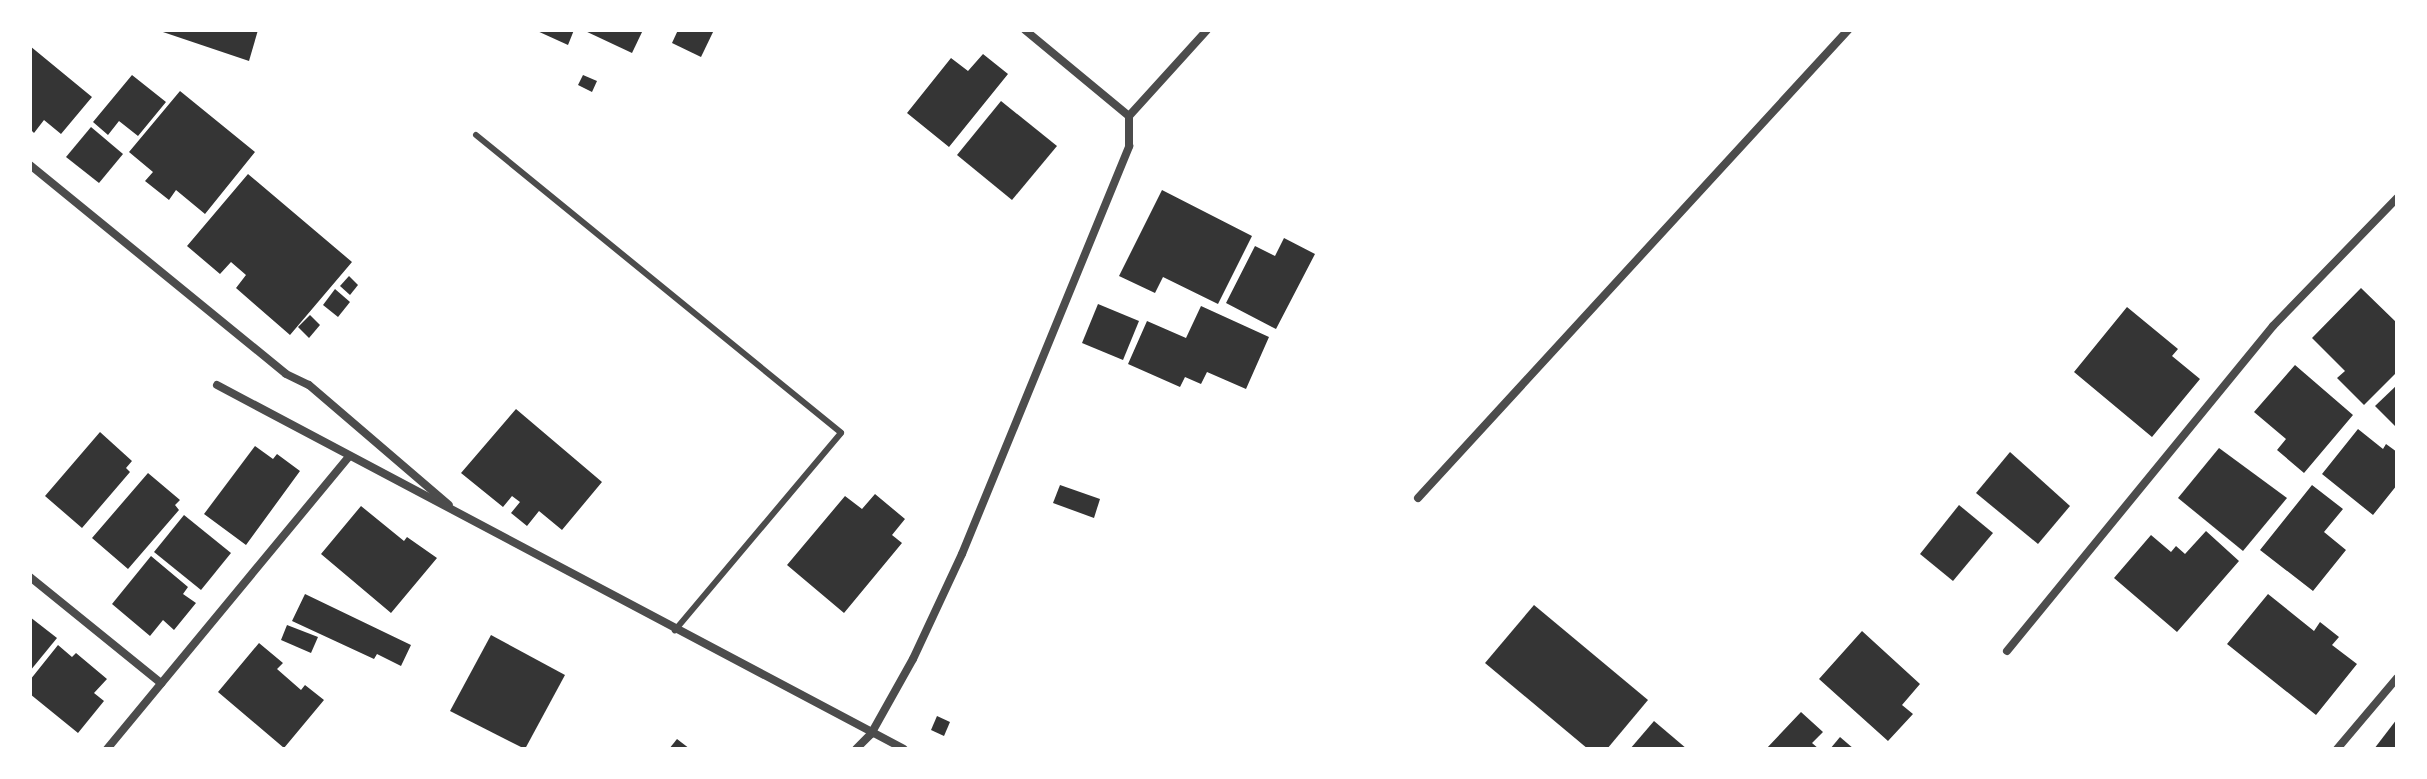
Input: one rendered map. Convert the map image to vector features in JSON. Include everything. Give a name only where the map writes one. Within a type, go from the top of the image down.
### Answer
[{"type":"street","points":[[1025,30],[1129,116]]},
{"type":"street","points":[[856,749],[871,734],[913,659],[962,554],[1129,146],[1129,116],[1207,30]]},
{"type":"street","points":[[1418,498],[1848,30]]},
{"type":"street","points":[[30,165],[286,374],[309,385],[462,516]]},
{"type":"street","points":[[2007,651],[2273,326],[2397,198]]},
{"type":"street","points":[[217,385],[904,749]]},
{"type":"street","points":[[107,749],[349,456]]},
{"type":"street","points":[[30,577],[161,683]]},
{"type":"street","points":[[2337,749],[2397,678]]},
{"type":"lane","points":[[476,135],[841,433],[675,630]]},
{"type":"building","points":[[157,30],[258,30],[249,61]]},
{"type":"building","points":[[535,30],[574,30],[568,45]]},
{"type":"building","points":[[583,30],[643,30],[632,53]]},
{"type":"building","points":[[678,30],[714,30],[701,57],[672,43]]},
{"type":"building","points":[[30,46],[92,97],[61,134],[44,120],[34,133],[30,129]]},
{"type":"building","points":[[983,54],[1008,74],[949,147],[907,113],[951,58],[968,71]]},
{"type":"building","points":[[132,75],[166,102],[138,136],[119,121],[108,135],[93,122]]},
{"type":"building","points":[[583,75],[597,81],[592,92],[578,85]]},
{"type":"building","points":[[180,91],[255,152],[205,214],[176,190],[169,200],[145,181],[153,172],[129,152]]},
{"type":"building","points":[[1001,101],[1057,146],[1012,200],[957,155]]},
{"type":"building","points":[[91,127],[123,154],[99,183],[66,157]]},
{"type":"building","points":[[248,174],[352,262],[290,335],[236,288],[246,275],[231,262],[220,274],[187,246]]},
{"type":"building","points":[[1162,190],[1252,236],[1218,304],[1163,277],[1155,293],[1119,276]]},
{"type":"building","points":[[1284,238],[1315,254],[1276,329],[1226,303],[1255,246],[1275,256]]},
{"type":"building","points":[[349,276],[358,285],[350,295],[340,286]]},
{"type":"building","points":[[2361,288],[2397,323],[2397,372],[2364,405],[2337,378],[2345,371],[2312,338]]},
{"type":"building","points":[[335,289],[350,302],[338,317],[323,305]]},
{"type":"building","points":[[1098,304],[1139,321],[1123,360],[1082,343]]},
{"type":"building","points":[[1201,306],[1269,337],[1246,389],[1207,372],[1201,384],[1185,377],[1180,387],[1128,364],[1147,321],[1186,338]]},
{"type":"building","points":[[2127,307],[2178,349],[2172,356],[2200,379],[2152,437],[2074,372]]},
{"type":"building","points":[[310,315],[320,325],[309,338],[298,327]]},
{"type":"building","points":[[2295,365],[2353,415],[2304,473],[2277,450],[2286,439],[2254,412]]},
{"type":"building","points":[[2397,385],[2397,428],[2375,406]]},
{"type":"building","points":[[516,409],[602,482],[562,530],[539,511],[527,526],[511,513],[520,502],[512,496],[503,507],[461,473]]},
{"type":"building","points":[[2358,429],[2383,449],[2386,444],[2397,452],[2397,485],[2373,515],[2322,474]]},
{"type":"building","points":[[100,432],[132,461],[126,468],[130,472],[82,528],[45,496]]},
{"type":"building","points":[[255,446],[273,459],[277,454],[300,471],[246,545],[204,514]]},
{"type":"building","points":[[2219,448],[2287,498],[2243,551],[2178,498]]},
{"type":"building","points":[[2010,452],[2070,506],[2038,544],[1976,493]]},
{"type":"building","points":[[148,473],[180,500],[175,505],[179,510],[128,569],[92,538]]},
{"type":"building","points":[[1060,485],[1100,499],[1094,518],[1053,503]]},
{"type":"building","points":[[2312,485],[2343,509],[2324,532],[2346,550],[2313,591],[2260,550]]},
{"type":"building","points":[[875,494],[905,519],[892,535],[902,543],[844,613],[787,565],[845,496],[862,509]]},
{"type":"building","points":[[1959,505],[1993,533],[1953,581],[1920,554]]},
{"type":"building","points":[[361,506],[404,541],[407,537],[437,558],[391,613],[321,554]]},
{"type":"building","points":[[184,515],[231,553],[201,590],[154,552]]},
{"type":"building","points":[[2206,531],[2239,561],[2177,632],[2114,578],[2151,535],[2171,552],[2176,546],[2185,554]]},
{"type":"building","points":[[151,556],[188,587],[183,594],[196,603],[174,630],[163,620],[150,636],[112,604]]},
{"type":"building","points":[[305,594],[411,645],[401,666],[377,654],[374,659],[292,621]]},
{"type":"building","points":[[2268,594],[2314,631],[2320,622],[2339,637],[2332,645],[2357,664],[2316,715],[2227,644]]},
{"type":"building","points":[[1534,605],[1648,700],[1607,749],[1588,749],[1485,663]]},
{"type":"building","points":[[30,617],[57,638],[30,671]]},
{"type":"building","points":[[287,625],[318,637],[311,653],[281,640]]},
{"type":"building","points":[[1862,631],[1920,684],[1902,705],[1913,714],[1888,741],[1819,679]]},
{"type":"building","points":[[491,635],[565,675],[525,749],[450,711]]},
{"type":"building","points":[[259,643],[283,663],[277,669],[301,690],[305,685],[324,700],[284,748],[218,692]]},
{"type":"building","points":[[58,645],[72,657],[76,653],[107,679],[94,693],[104,701],[78,733],[30,694],[30,680]]},
{"type":"building","points":[[1801,712],[1823,732],[1812,743],[1819,749],[1766,749]]},
{"type":"building","points":[[937,716],[950,722],[944,736],[931,730]]},
{"type":"building","points":[[2397,719],[2397,749],[2374,749]]},
{"type":"building","points":[[1654,721],[1687,749],[1630,749]]},
{"type":"building","points":[[1840,737],[1854,749],[1830,749]]},
{"type":"building","points":[[677,739],[690,749],[669,749]]}]
